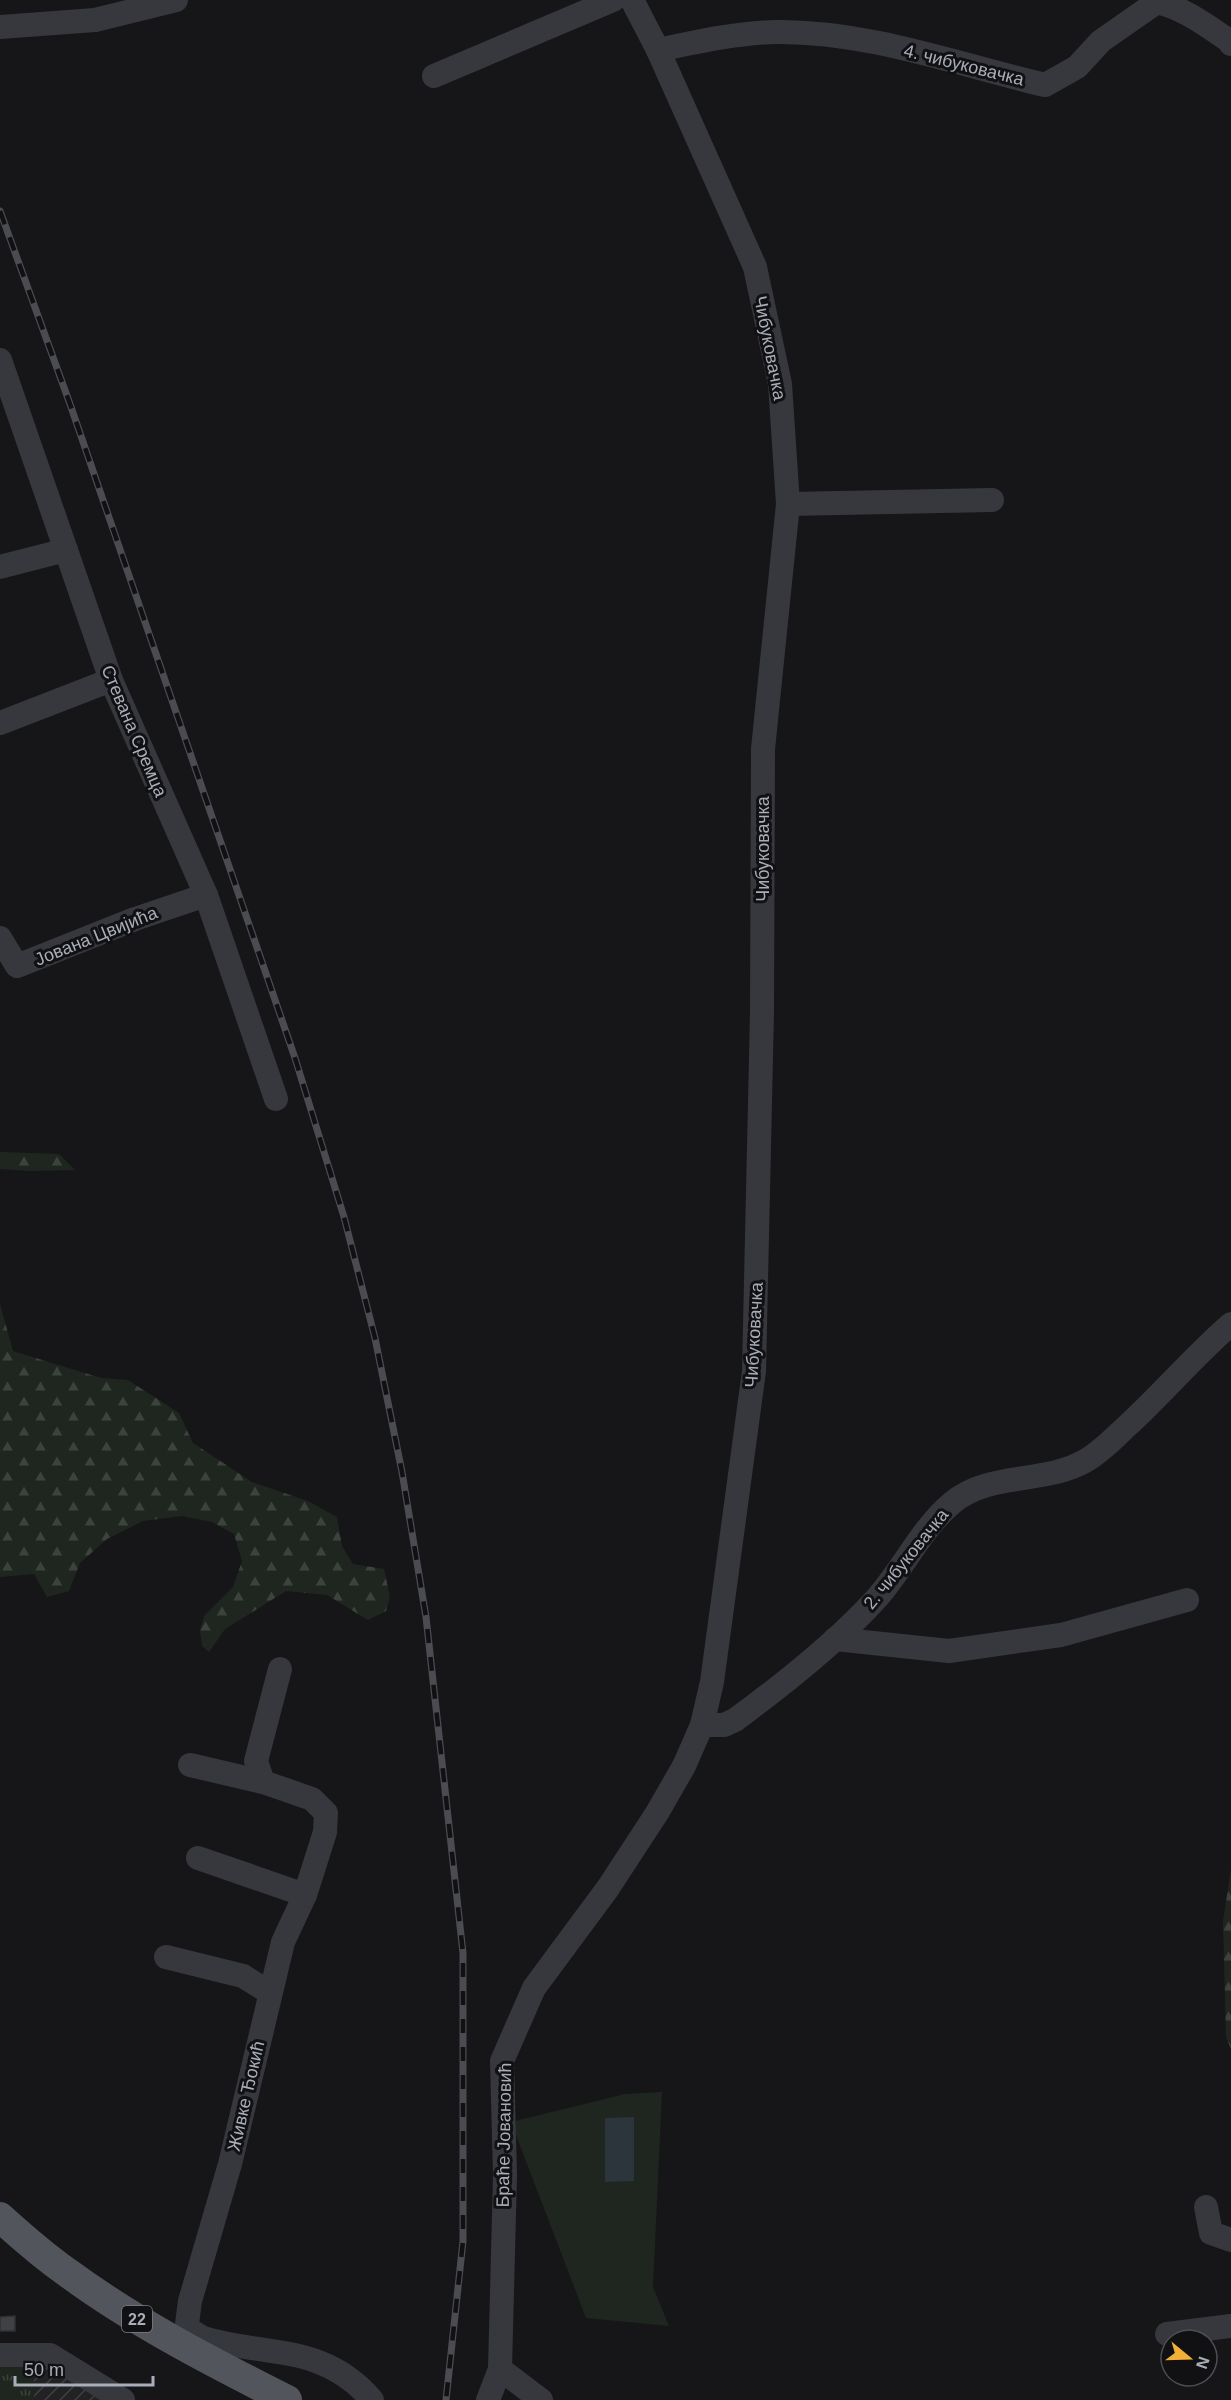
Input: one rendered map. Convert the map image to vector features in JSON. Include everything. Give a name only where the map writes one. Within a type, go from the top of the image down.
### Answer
[{"type":"main road","name":"22","points":[[0,2217],[69,2274],[151,2327],[203,2357],[287,2400]]},
{"type":"street","points":[[0,27],[95,20],[176,0]]},
{"type":"street","points":[[434,76],[613,0]]},
{"type":"street","name":"Чибуковачка","points":[[632,0],[658,50],[755,267],[780,384],[788,504],[763,749],[762,1012],[754,1371],[712,1682],[702,1725]]},
{"type":"street","name":"4. чибуковачка","points":[[658,50],[709,40],[774,32],[837,35],[1045,85],[1077,67],[1101,40],[1157,2],[1169,5],[1195,19],[1228,40],[1231,45]]},
{"type":"street","name":"Стевана Сремца","points":[[0,360],[111,680],[206,895],[276,1099]]},
{"type":"street","points":[[788,504],[992,500]]},
{"type":"street","points":[[0,567],[66,550]]},
{"type":"street","points":[[0,723],[111,680]]},
{"type":"street","name":"Јована Цвијића","points":[[0,938],[17,966],[135,919],[206,895]]},
{"type":"street","name":"2. чибуковачка","points":[[702,1725],[715,1726],[735,1720],[834,1639],[878,1597],[934,1522],[962,1495],[989,1486],[1063,1470],[1084,1462],[1101,1451],[1231,1324]]},
{"type":"street","points":[[834,1639],[949,1651],[1061,1635],[1187,1600]]},
{"type":"street","points":[[263,1782],[256,1761],[280,1669]]},
{"type":"street","name":"Браће Јовановић","points":[[488,2400],[500,2368],[505,2175],[502,2061],[534,1988],[608,1888],[657,1813],[684,1766],[702,1725]]},
{"type":"street","name":"Живке Ђокић","points":[[190,1765],[263,1782],[312,1799],[326,1813],[325,1832],[305,1895],[283,1942],[230,2164],[190,2301],[187,2324],[196,2334],[210,2340],[291,2354],[328,2365],[352,2381],[372,2400]]},
{"type":"street","points":[[198,1858],[305,1895]]},
{"type":"street","points":[[166,1957],[243,1976],[270,1993]]},
{"type":"street","points":[[1206,2207],[1212,2233],[1231,2240]]},
{"type":"street","points":[[1215,2328],[1231,2326]]},
{"type":"street","points":[[0,2355],[50,2355],[123,2400]]},
{"type":"street","points":[[500,2368],[541,2400]]},
{"type":"shaded area","points":[[634,2117],[634,2181],[605,2182],[605,2118]]},
{"type":"shaded area","points":[[33,2354],[123,2400],[34,2400]]},
{"type":"green space","points":[[0,1152],[59,1154],[75,1170],[0,1169]]},
{"type":"green space","points":[[0,1304],[13,1351],[101,1378],[128,1380],[179,1413],[193,1443],[252,1482],[308,1501],[337,1517],[342,1546],[353,1564],[384,1569],[390,1597],[386,1611],[368,1620],[327,1595],[286,1591],[225,1629],[209,1652],[202,1646],[200,1631],[204,1616],[233,1587],[242,1561],[234,1534],[212,1522],[182,1516],[143,1521],[107,1539],[80,1563],[69,1591],[47,1597],[34,1574],[0,1577]]},
{"type":"green space","points":[[1231,1869],[1231,2049],[1226,2037],[1223,1921]]},
{"type":"green space","points":[[662,2092],[653,2287],[669,2326],[586,2318],[511,2122],[625,2094]]},
{"type":"green space","points":[[33,2354],[34,2400],[0,2400],[0,2355]]},
{"type":"building","points":[[15,2316],[15,2331],[0,2331],[0,2317]]},
{"type":"railway","points":[[0,211],[70,404],[295,1058],[344,1217],[375,1338],[402,1472],[426,1617],[463,1953],[463,2241],[446,2400]]}]
